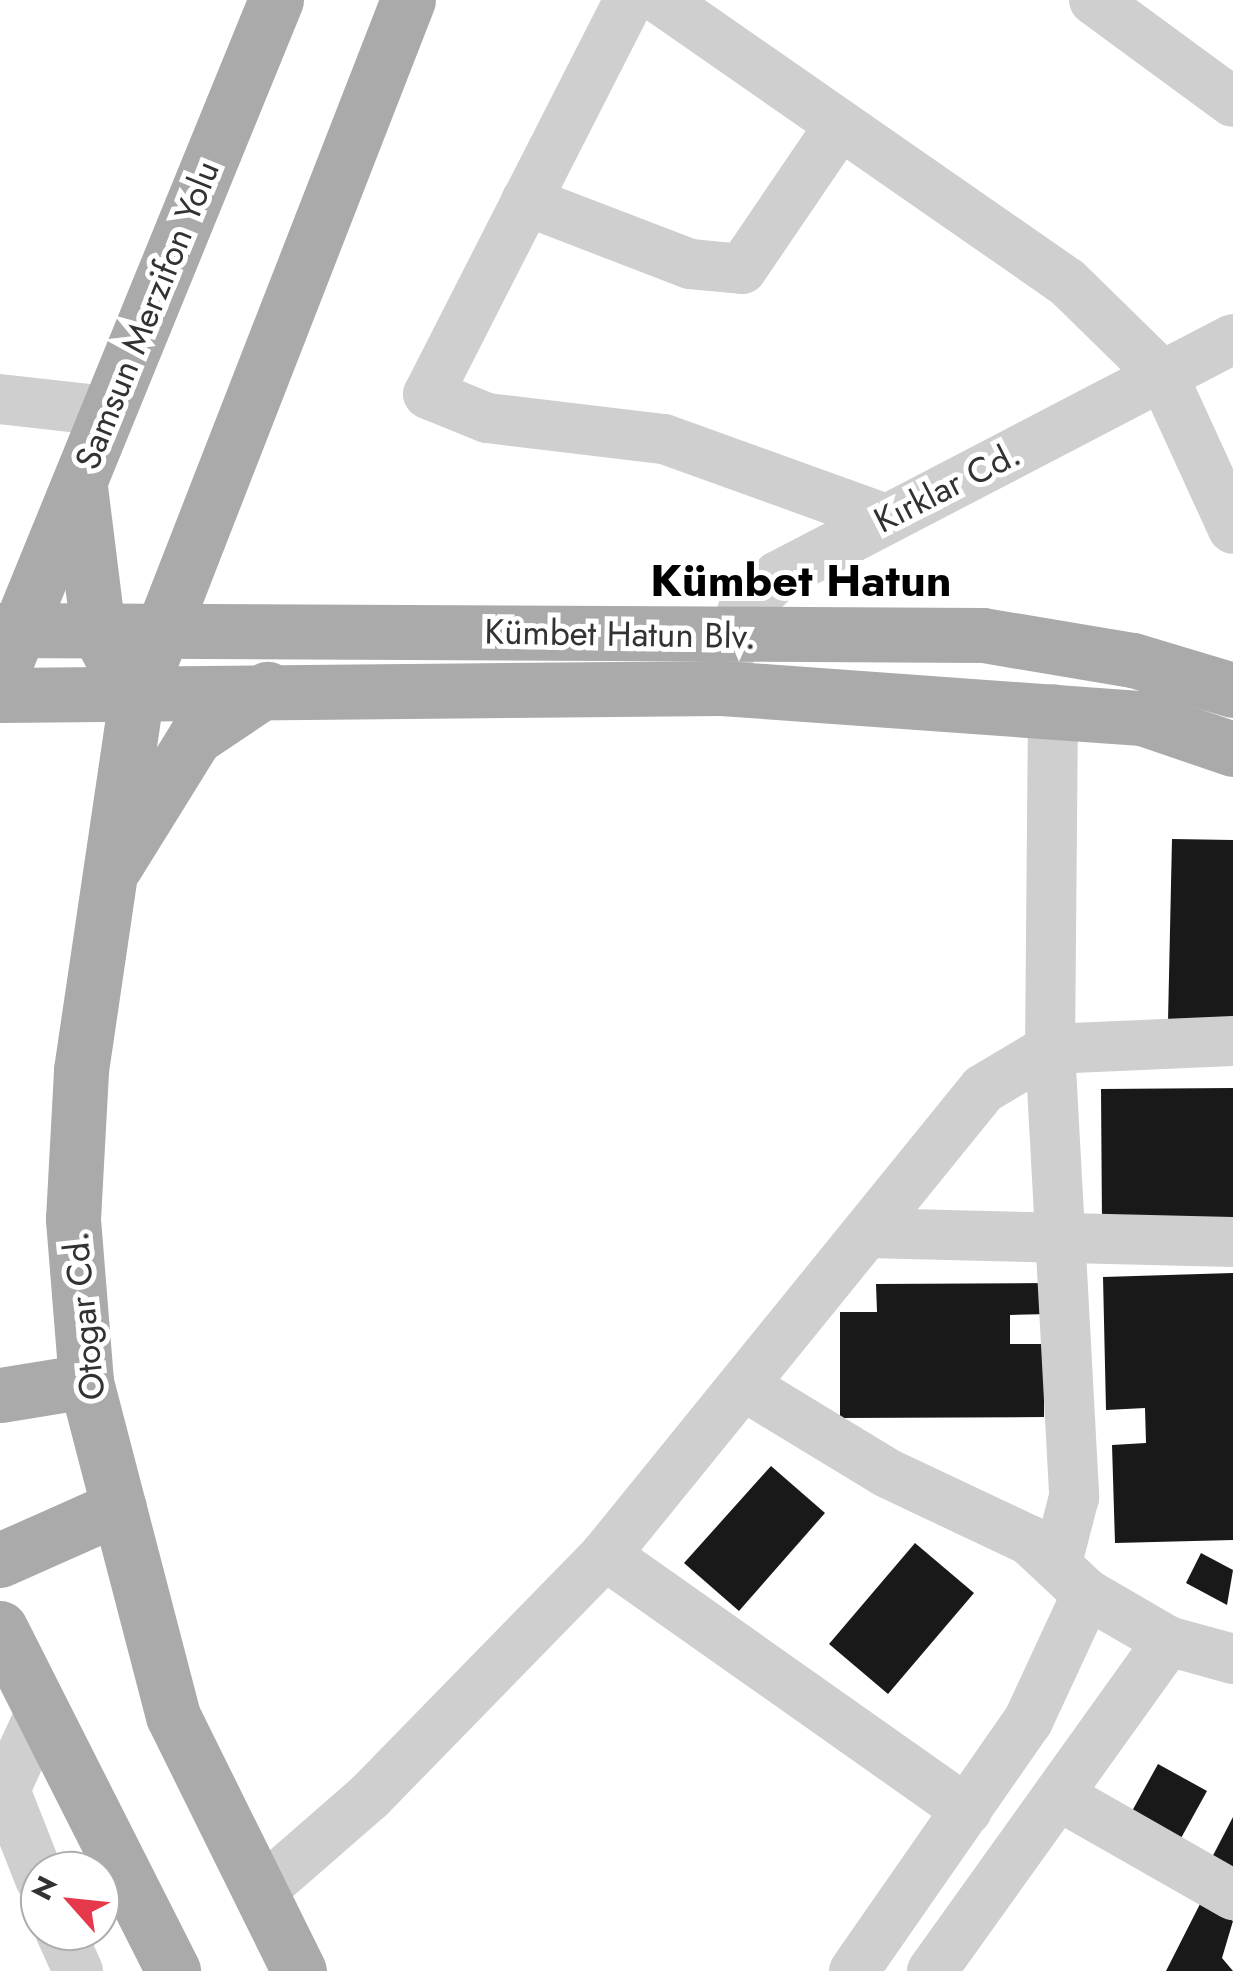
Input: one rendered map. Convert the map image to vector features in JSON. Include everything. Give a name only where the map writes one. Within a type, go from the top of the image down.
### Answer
[{"type":"main road","name":"Samsun Merzifon Yolu","points":[[6,646],[79,481],[276,0]]},
{"type":"main road","points":[[164,632],[408,0]]},
{"type":"main road","points":[[79,481],[98,631],[136,698]]},
{"type":"main road","name":"Kümbet Hatun Blv.","points":[[6,646],[98,631],[164,632],[726,663],[1053,710],[1142,718],[1233,748]]},
{"type":"main road","name":"Otogar Cd.","points":[[164,632],[136,698],[81,1070],[73,1219],[86,1381],[172,1716],[298,1971]]},
{"type":"main road","name":"Kümbet Hatun Blv.","points":[[0,695],[136,698],[270,686],[726,663],[983,634],[1133,660],[1233,690]]},
{"type":"main road","points":[[110,872],[196,736],[270,686]]},
{"type":"main road","points":[[0,1395],[86,1381]]},
{"type":"main road","points":[[0,1560],[119,1506]]},
{"type":"main road","points":[[0,1628],[19,1710],[173,1971]]},
{"type":"street","points":[[628,0],[428,394],[487,418],[664,440],[886,518]]},
{"type":"street","points":[[661,0],[1066,282],[1164,376],[1233,529]]},
{"type":"street","points":[[1094,0],[1233,102]]},
{"type":"street","points":[[526,201],[690,264],[742,269],[840,125]]},
{"type":"street","name":"Kırklar Cd.","points":[[726,663],[758,590],[886,518],[1233,339]]},
{"type":"street","points":[[0,399],[107,411]]},
{"type":"street","points":[[854,1971],[1028,1720],[1072,1576],[1074,1497],[1064,1244],[1050,1049],[1053,710]]},
{"type":"street","points":[[260,1892],[369,1797],[605,1555],[984,1090],[1050,1049],[1233,1041]]},
{"type":"street","points":[[867,1233],[1064,1244],[1233,1242]]},
{"type":"street","points":[[744,1386],[887,1473],[1072,1576],[1168,1641],[1233,1659]]},
{"type":"street","points":[[605,1555],[968,1810]]},
{"type":"street","points":[[932,1971],[1061,1796],[1168,1641]]},
{"type":"street","points":[[19,1710],[5,1790],[29,1851]]},
{"type":"street","points":[[1061,1796],[1233,1895]]},
{"type":"building","points":[[1172,839],[1233,840],[1233,1024],[1168,1022]]},
{"type":"building","points":[[1233,1088],[1233,1223],[1102,1224],[1101,1089]]},
{"type":"building","points":[[1233,1273],[1233,1540],[1115,1543],[1112,1445],[1146,1443],[1145,1408],[1106,1410],[1103,1277]]},
{"type":"building","points":[[1051,1283],[1050,1314],[1010,1315],[1010,1344],[1044,1344],[1044,1417],[840,1418],[840,1312],[877,1312],[876,1284]]},
{"type":"building","points":[[771,1466],[825,1513],[739,1611],[684,1563]]},
{"type":"building","points":[[915,1543],[974,1593],[888,1694],[829,1644]]},
{"type":"building","points":[[1201,1553],[1233,1570],[1227,1605],[1186,1583]]},
{"type":"building","points":[[1158,1764],[1207,1791],[1175,1849],[1126,1822]]},
{"type":"building","points":[[1233,1817],[1233,1880],[1207,1867]]},
{"type":"building","points":[[1200,1904],[1233,1921],[1222,1958],[1233,1971],[1166,1971]]},
{"type":"district","name":"Kümbet Hatun","points":[[801,581]]}]
